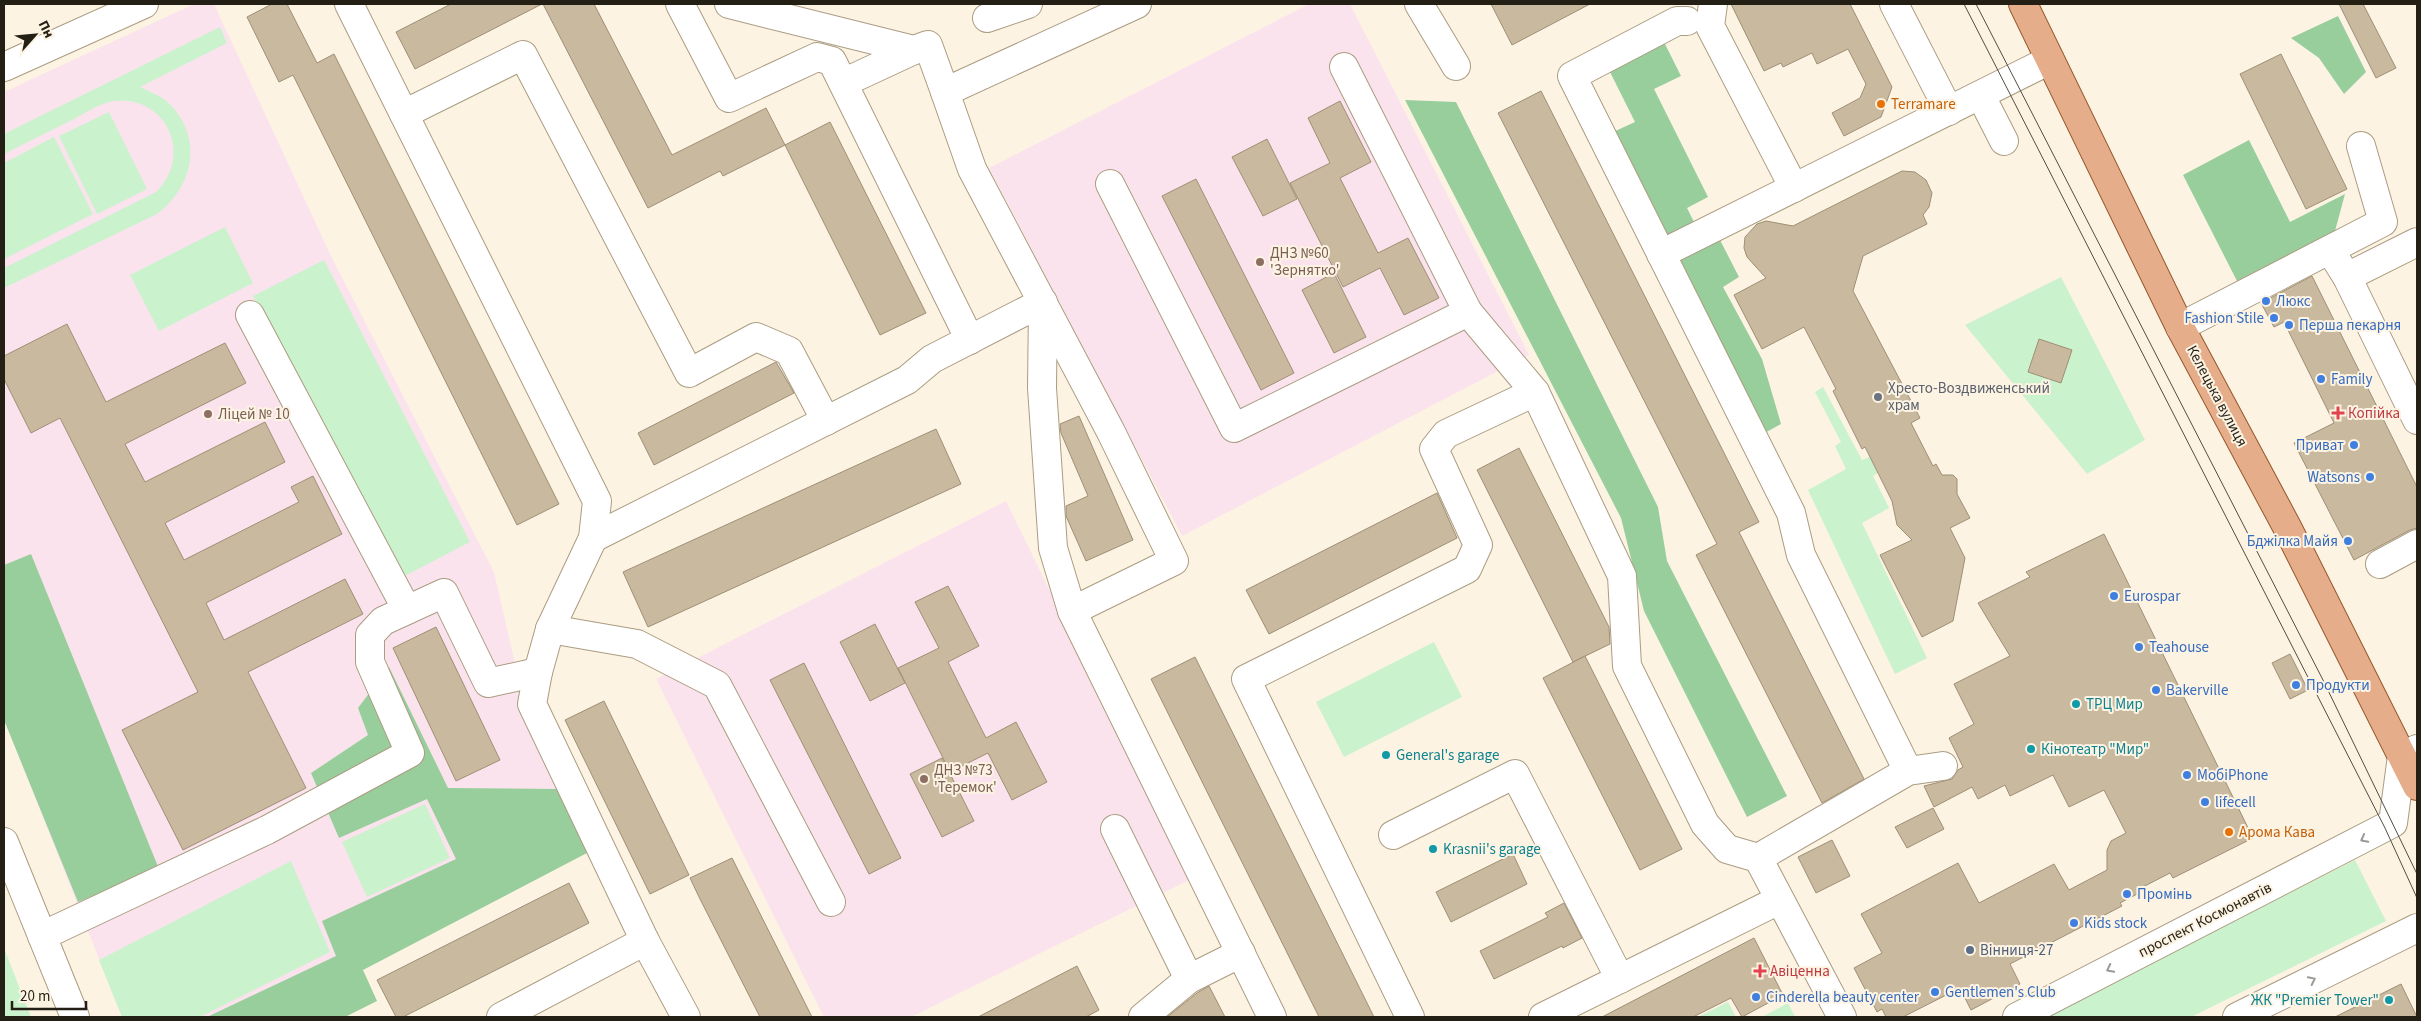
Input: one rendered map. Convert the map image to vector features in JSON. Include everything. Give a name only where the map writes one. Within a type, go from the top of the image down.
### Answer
[{"type":"main road","name":"Келецька вулиця","points":[[2023,4],[2180,327],[2410,752],[2417,786]]},
{"type":"street","points":[[4,67],[144,4]]},
{"type":"street","points":[[349,4],[597,501],[593,538],[550,629],[538,672],[532,704],[646,940],[686,1017]]},
{"type":"street","points":[[680,4],[729,98],[817,57],[832,61],[970,340]]},
{"type":"street","points":[[729,4],[914,50]]},
{"type":"street","points":[[987,18],[1028,4]]},
{"type":"street","points":[[945,92],[1137,4]]},
{"type":"street","points":[[1419,4],[1456,66]]},
{"type":"street","points":[[1714,4],[1710,26],[1794,188]]},
{"type":"street","points":[[1894,4],[1949,110]]},
{"type":"street","points":[[1687,21],[1677,21],[1572,76],[1791,513],[1801,555],[1908,771]]},
{"type":"street","points":[[843,83],[928,45],[972,169],[1111,432],[1174,561],[1072,611]]},
{"type":"street","points":[[404,114],[523,55],[689,373],[756,337],[789,351],[826,420]]},
{"type":"street","points":[[1661,254],[2050,60]]},
{"type":"street","points":[[1344,67],[1468,312],[1535,392],[1622,576],[1628,666],[1705,824],[1727,849],[1758,858],[1908,771],[1943,766]]},
{"type":"street","points":[[1981,96],[2004,141]]},
{"type":"street","points":[[2180,327],[2383,222],[2361,146]]},
{"type":"street","points":[[1110,184],[1234,428],[1468,312]]},
{"type":"street","points":[[2347,277],[2417,242]]},
{"type":"street","points":[[2330,250],[2347,277],[2417,420]]},
{"type":"street","points":[[593,538],[907,380],[932,359],[1043,302]]},
{"type":"street","points":[[1043,302],[1042,388],[1053,548],[1072,611],[1272,1017]]},
{"type":"street","points":[[250,315],[407,610]]},
{"type":"street","points":[[1410,1017],[1246,679],[1467,569],[1478,545],[1434,449],[1446,434],[1535,392]]},
{"type":"street","points":[[2380,564],[2417,544]]},
{"type":"street","points":[[42,936],[267,830],[410,753],[370,662],[370,635],[384,621],[444,593],[488,683],[538,672]]},
{"type":"street","points":[[550,629],[637,644],[717,685],[831,902]]},
{"type":"street","name":"проспект Космонавтів","points":[[2017,1017],[2405,821],[2410,752]]},
{"type":"street","points":[[1393,835],[1515,774],[1620,979]]},
{"type":"street","points":[[1115,829],[1189,979]]},
{"type":"street","points":[[4,842],[75,1017]]},
{"type":"street","points":[[1758,858],[1842,1017]]},
{"type":"street","points":[[1543,1017],[1779,900]]},
{"type":"street","points":[[2237,1017],[2417,928]]},
{"type":"street","points":[[501,1017],[646,940]]},
{"type":"street","points":[[1143,1017],[1152,1012],[1189,979],[1241,953]]},
{"type":"shaded area","name":"Ліцей № 10","points":[[194,4],[214,4],[331,256],[494,572],[525,707],[585,834],[220,1017],[122,1017],[4,719],[4,92]]},
{"type":"shaded area","name":"ДНЗ №60 'Зернятко'","points":[[1309,4],[1350,4],[1529,355],[1182,536],[989,168]]},
{"type":"shaded area","name":"ДНЗ №73 'Теремок'","points":[[1006,501],[1191,879],[911,1017],[824,1017],[656,679]]},
{"type":"green space","points":[[2338,16],[2366,72],[2344,94],[2319,58],[2291,38]]},
{"type":"green space","points":[[220,27],[227,43],[140,87],[164,99],[177,112],[190,142],[187,174],[170,202],[157,214],[4,288],[4,268],[156,192],[169,175],[174,155],[169,130],[163,121],[147,107],[127,101],[117,101],[98,106],[4,154],[4,134]]},
{"type":"green space","points":[[1663,40],[1681,76],[1654,89],[1708,197],[1687,208],[1695,224],[1670,236],[1657,226],[1611,133],[1635,122],[1608,68]]},
{"type":"green space","points":[[1405,100],[1456,102],[1658,507],[1667,561],[1787,796],[1747,817],[1644,611],[1621,518]]},
{"type":"green space","points":[[109,112],[147,189],[97,214],[59,136]]},
{"type":"green space","points":[[54,137],[93,214],[4,259],[4,163]]},
{"type":"green space","points":[[2249,140],[2290,222],[2345,194],[2335,231],[2237,281],[2183,175]]},
{"type":"green space","points":[[225,227],[253,283],[159,331],[130,275]]},
{"type":"green space","points":[[1720,240],[1739,277],[1723,287],[1762,359],[1781,424],[1763,434],[1678,261]]},
{"type":"green space","points":[[324,260],[470,542],[399,579],[253,296]]},
{"type":"green space","points":[[2061,277],[2145,440],[2087,474],[1965,325]]},
{"type":"green space","points":[[1823,387],[1862,460],[1872,456],[1881,471],[1873,476],[1889,508],[1862,523],[1927,658],[1895,674],[1808,490],[1846,469],[1835,446],[1841,442],[1815,392]]},
{"type":"green space","points":[[31,554],[159,869],[78,902],[4,720],[4,565]]},
{"type":"green space","points":[[1434,642],[1462,697],[1344,757],[1316,702]]},
{"type":"green space","points":[[389,667],[448,788],[559,789],[587,853],[363,970],[377,1001],[345,1017],[207,1017],[336,956],[322,921],[456,859],[427,799],[339,838],[311,773],[368,735],[358,708]]},
{"type":"green space","points":[[425,804],[450,858],[367,897],[342,842]]},
{"type":"green space","points":[[2355,860],[2386,921],[2191,1017],[2042,1017]]},
{"type":"green space","points":[[291,861],[330,952],[200,1017],[122,1017],[99,960]]},
{"type":"green space","points":[[4,948],[31,1017],[4,1017]]},
{"type":"green space","points":[[1728,1002],[1736,1017],[1698,1017]]},
{"type":"green space","points":[[1788,1003],[1795,1017],[1762,1017]]},
{"type":"building","points":[[272,4],[287,4],[317,63],[334,54],[559,504],[517,525],[293,75],[279,82],[247,17]]},
{"type":"building","points":[[451,4],[542,4],[415,69],[396,32]]},
{"type":"building","points":[[543,4],[594,4],[672,155],[766,108],[785,145],[723,176],[720,171],[648,208]]},
{"type":"building","points":[[1491,4],[1590,4],[1512,45]]},
{"type":"building","points":[[1731,4],[1850,4],[1892,87],[1881,117],[1844,136],[1832,113],[1860,98],[1866,84],[1848,49],[1817,64],[1812,53],[1783,67],[1781,63],[1764,71]]},
{"type":"building","points":[[2339,4],[2363,4],[2396,68],[2376,78]]},
{"type":"building","points":[[2281,54],[2347,189],[2306,209],[2240,74]]},
{"type":"building","points":[[1541,91],[1759,522],[1739,532],[1864,779],[1822,803],[1696,555],[1717,544],[1498,113]]},
{"type":"building","points":[[1340,101],[1371,162],[1340,178],[1378,253],[1408,238],[1439,298],[1404,315],[1380,268],[1343,287],[1290,183],[1330,163],[1308,118]]},
{"type":"building","points":[[830,122],[926,313],[880,335],[785,145]]},
{"type":"building","points":[[1267,139],[1297,199],[1263,216],[1232,157]]},
{"type":"building","points":[[1902,171],[1915,172],[1926,180],[1932,193],[1929,207],[1923,215],[1927,224],[1863,256],[1853,291],[1920,418],[1911,423],[1933,466],[1936,464],[1942,475],[1953,475],[1957,479],[1957,494],[1970,518],[1950,528],[1965,558],[1953,621],[1922,637],[1880,555],[1912,540],[1897,525],[1892,501],[1865,447],[1862,449],[1833,391],[1836,389],[1804,327],[1762,349],[1734,295],[1766,278],[1747,257],[1744,248],[1745,237],[1757,224],[1766,221],[1793,226]]},
{"type":"building","points":[[1196,179],[1294,373],[1261,390],[1162,196]]},
{"type":"building","points":[[1334,273],[1366,337],[1334,353],[1302,290]]},
{"type":"building","points":[[2312,276],[2417,487],[2417,528],[2354,560],[2294,443],[2334,423],[2284,322],[2274,327],[2261,303]]},
{"type":"building","points":[[67,324],[106,402],[225,343],[246,383],[125,444],[145,482],[265,422],[285,462],[165,523],[184,560],[299,502],[291,487],[313,476],[342,534],[206,603],[224,640],[345,579],[363,614],[248,672],[306,788],[183,850],[122,730],[198,692],[60,418],[31,433],[4,379],[4,356]]},
{"type":"building","points":[[2039,339],[2072,350],[2061,383],[2028,372]]},
{"type":"building","points":[[776,362],[794,393],[654,465],[638,433]]},
{"type":"building","points":[[1079,416],[1133,540],[1086,561],[1066,516],[1066,506],[1088,496],[1061,433],[1060,424]]},
{"type":"building","points":[[936,429],[961,484],[648,627],[623,572]]},
{"type":"building","points":[[1519,448],[1609,627],[1610,644],[1573,662],[1477,470]]},
{"type":"building","points":[[1437,493],[1457,538],[1269,634],[1246,590]]},
{"type":"building","name":"ТРЦ Мир","points":[[2104,534],[2253,838],[2173,878],[2170,873],[2137,890],[2139,893],[2120,903],[2122,906],[2010,964],[2020,984],[1971,1010],[1960,988],[1903,1017],[1886,1017],[1882,1009],[1877,1012],[1854,968],[1882,953],[1861,914],[1958,863],[1979,903],[2054,864],[2069,890],[2107,870],[2107,850],[2111,841],[2126,833],[2104,790],[2069,807],[2053,775],[2010,796],[2005,785],[1978,799],[1972,787],[1934,807],[1924,786],[1952,779],[1958,770],[1963,767],[1949,738],[1974,724],[1954,684],[2010,656],[1978,603],[2030,577],[2026,572]]},
{"type":"building","points":[[948,586],[979,646],[948,662],[986,738],[1016,722],[1047,782],[1012,800],[988,753],[950,772],[898,668],[939,648],[915,602]]},
{"type":"building","points":[[875,624],[905,683],[870,701],[840,642]]},
{"type":"building","points":[[436,627],[500,760],[456,781],[393,648]]},
{"type":"building","points":[[2290,654],[2308,690],[2290,699],[2272,663]]},
{"type":"building","points":[[1585,656],[1682,849],[1640,870],[1543,678]]},
{"type":"building","points":[[1195,657],[1374,1017],[1319,1017],[1151,679]]},
{"type":"building","points":[[804,663],[901,858],[869,874],[770,680]]},
{"type":"building","points":[[604,701],[689,875],[650,894],[565,720]]},
{"type":"building","points":[[942,758],[974,821],[942,837],[910,774]]},
{"type":"building","points":[[1933,808],[1944,829],[1907,848],[1895,827]]},
{"type":"building","points":[[1832,840],[1850,876],[1816,893],[1798,857]]},
{"type":"building","points":[[1513,854],[1527,884],[1451,922],[1436,892]]},
{"type":"building","points":[[732,858],[812,1017],[760,1017],[700,899],[690,878]]},
{"type":"building","points":[[569,883],[589,923],[403,1017],[396,1017],[377,980]]},
{"type":"building","points":[[1564,903],[1582,938],[1494,979],[1480,951],[1548,917],[1545,913]]},
{"type":"building","points":[[1754,938],[1783,995],[1742,1017],[1731,998],[1693,1017],[1602,1017]]},
{"type":"building","points":[[1077,966],[1099,1010],[1086,1017],[978,1017]]},
{"type":"building","name":"ЖК \"Premier Tower\"","points":[[2401,984],[2417,1017],[2335,1017]]},
{"type":"building","points":[[1209,986],[1225,1017],[1167,1017],[1197,993]]},
{"type":"tram line","points":[[1964,4],[2385,828],[2417,898]]},
{"type":"tram line","points":[[1976,4],[2323,680],[2417,874]]},
{"type":"place","name":"Terramare","points":[[1881,104]]},
{"type":"place","name":"ДНЗ №60 'Зернятко'","points":[[1260,262]]},
{"type":"place","name":"Люкс","points":[[2266,301]]},
{"type":"place","name":"Fashion Stile","points":[[2274,318]]},
{"type":"place","name":"Перша пекарня","points":[[2289,325]]},
{"type":"place","name":"Family","points":[[2321,379]]},
{"type":"place","name":"Хресто-Воздвиженський храм","points":[[1878,397]]},
{"type":"place","name":"Копійка","points":[[2338,413]]},
{"type":"place","name":"Ліцей № 10","points":[[208,414]]},
{"type":"place","name":"Приват","points":[[2354,445]]},
{"type":"place","name":"Watsons","points":[[2370,477]]},
{"type":"place","name":"Бджілка Майя","points":[[2348,541]]},
{"type":"place","name":"Eurospar","points":[[2114,596]]},
{"type":"place","name":"Teahouse","points":[[2139,647]]},
{"type":"place","name":"Продукти","points":[[2296,685]]},
{"type":"place","name":"Bakerville","points":[[2156,690]]},
{"type":"place","name":"ТРЦ Мир","points":[[2076,704]]},
{"type":"place","name":"Кінотеатр \"Мир\"","points":[[2031,749]]},
{"type":"place","name":"General's garage","points":[[1386,755]]},
{"type":"place","name":"МобіPhone","points":[[2187,775]]},
{"type":"place","name":"ДНЗ №73 'Теремок'","points":[[924,779]]},
{"type":"place","name":"lifecell","points":[[2205,802]]},
{"type":"place","name":"Арома Кава","points":[[2229,832]]},
{"type":"place","name":"Krasnii's garage","points":[[1433,849]]},
{"type":"place","name":"Промінь","points":[[2127,894]]},
{"type":"place","name":"Kids stock","points":[[2074,923]]},
{"type":"place","name":"Вінниця-27","points":[[1970,950]]},
{"type":"place","name":"Авіценна","points":[[1760,971]]},
{"type":"place","name":"Gentlemen's Club","points":[[1935,992]]},
{"type":"place","name":"Cinderella beauty center","points":[[1756,997]]},
{"type":"place","name":"ЖК \"Premier Tower\"","points":[[2389,1000]]}]
